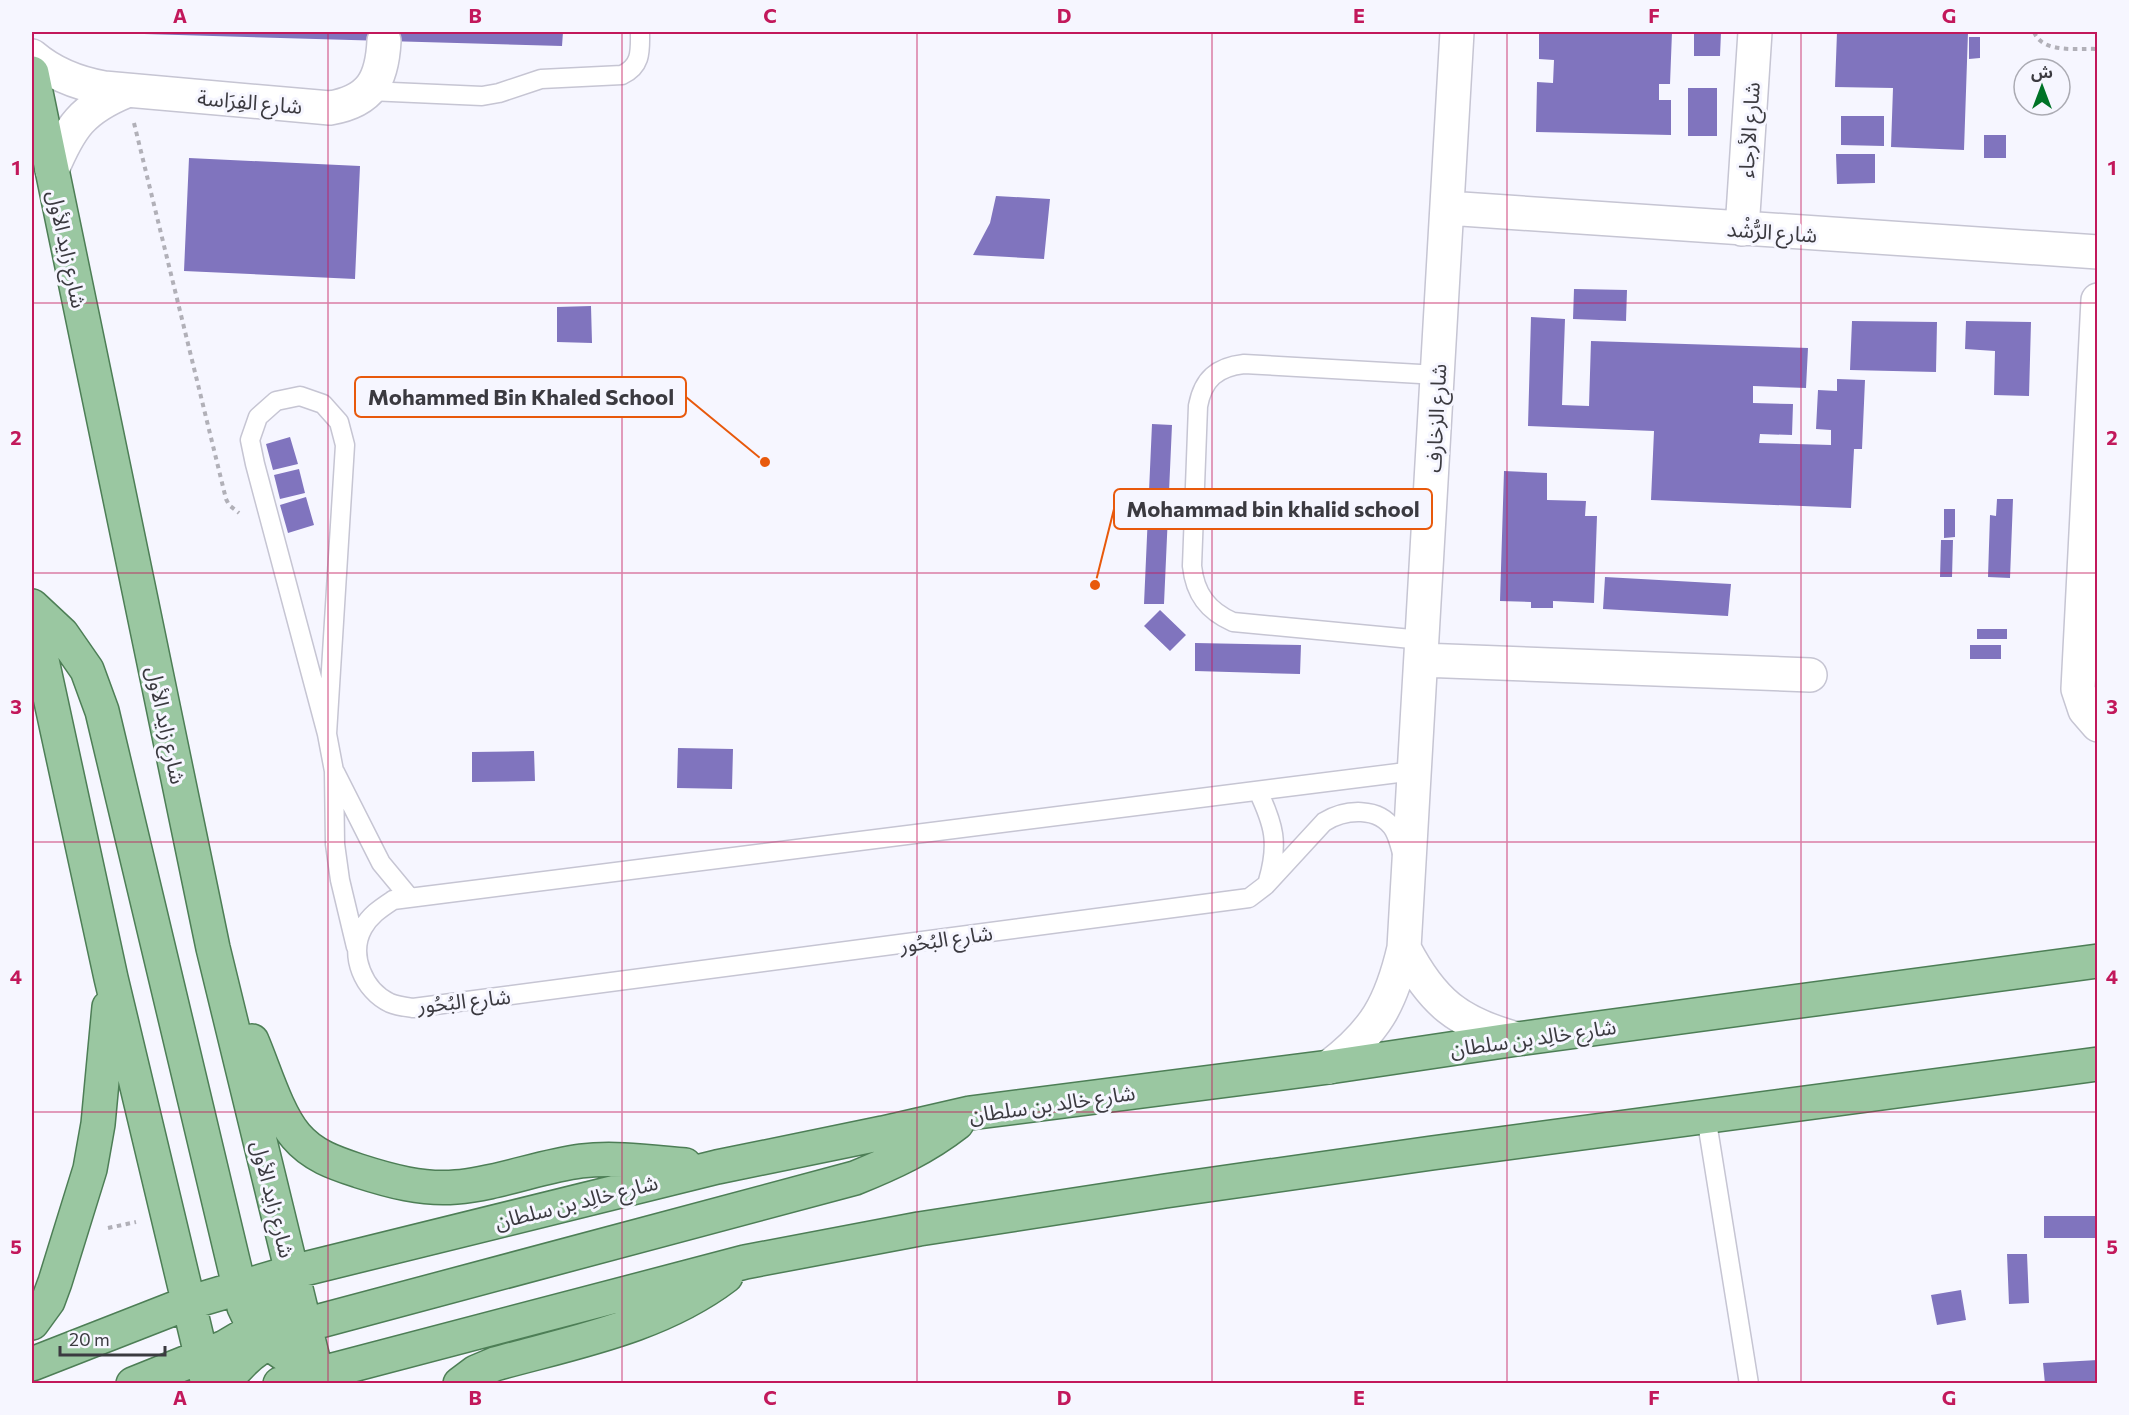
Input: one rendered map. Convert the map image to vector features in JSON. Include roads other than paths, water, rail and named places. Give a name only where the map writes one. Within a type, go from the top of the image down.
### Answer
[{"type":"main road","name":"شارع زايد الأول","points":[[32,73],[213,948],[317,1375]]},
{"type":"main road","points":[[32,606],[62,634],[87,670],[102,711],[254,1349]]},
{"type":"main road","points":[[32,614],[111,978],[204,1370]]},
{"type":"main road","points":[[213,948],[284,1117],[295,1135],[311,1150],[329,1161],[387,1180],[435,1188],[459,1187],[581,1161],[629,1161],[717,1167]]},
{"type":"main road","name":"شارع خالِد بن سلطان","points":[[32,1364],[188,1303],[292,1272],[717,1167],[970,1113],[1329,1067],[1517,1039],[2097,961]]},
{"type":"main road","points":[[32,1323],[48,1301],[90,1169],[101,1101],[111,978]]},
{"type":"main road","points":[[280,1383],[745,1262],[919,1229],[1165,1191],[2097,1064]]},
{"type":"main road","points":[[224,1383],[237,1365],[254,1349],[305,1325],[855,1178],[897,1161],[933,1141],[970,1113]]},
{"type":"main road","points":[[460,1383],[476,1372],[495,1364],[618,1331],[652,1318],[716,1284],[745,1262]]},
{"type":"main road","points":[[254,1349],[266,1316],[282,1295],[292,1272]]},
{"type":"main road","points":[[188,1303],[206,1310],[222,1321],[254,1349]]},
{"type":"main road","points":[[133,1383],[204,1370],[225,1347],[279,1352],[317,1375]]},
{"type":"street","name":"شارع الزخارف","points":[[1329,1067],[1352,1049],[1372,1028],[1387,1003],[1398,976],[1404,948],[1457,32]]},
{"type":"street","name":"شارع الأرجاء","points":[[1742,229],[1755,32]]},
{"type":"street","points":[[369,91],[379,76],[384,41]]},
{"type":"street","name":"شارع الفِرَاسة","points":[[32,56],[53,71],[82,84],[126,91],[330,108],[345,106],[358,100],[369,91]]},
{"type":"street","name":"شارع الفِرَاسة","points":[[52,170],[71,132],[84,115],[101,101],[126,91]]},
{"type":"street","name":"شارع الرُّشْد","points":[[1447,208],[2097,252]]},
{"type":"street","points":[[2097,300],[2078,689],[2085,710],[2097,726]]},
{"type":"street","points":[[1421,650],[1810,675]]},
{"type":"street","points":[[1404,948],[1418,975],[1461,1017],[1488,1031],[1517,1039]]},
{"type":"lane","points":[[369,91],[482,96],[500,93],[541,79],[622,75],[629,72],[638,62],[640,32]]},
{"type":"lane","points":[[1421,650],[1241,623],[1219,616],[1208,606],[1198,594],[1193,580],[1192,566],[1198,406],[1200,393],[1206,381],[1217,372],[1230,366],[1244,364],[1437,375]]},
{"type":"lane","points":[[327,734],[345,445],[339,422],[323,404],[300,396],[276,401],[258,417],[250,440],[327,734],[334,771],[381,863],[410,898]]},
{"type":"lane","name":"شارع البُحُور","points":[[334,771],[335,844],[347,916],[361,973],[373,992],[391,1004],[413,1008],[1249,898],[1266,885],[1324,822],[1335,815],[1347,812],[1359,811],[1371,814],[1389,824],[1394,829],[1408,868]]},
{"type":"lane","points":[[357,952],[362,930],[375,912],[393,900],[1414,771]]},
{"type":"lane","points":[[1258,791],[1268,813],[1275,838],[1272,866],[1266,885]]},
{"type":"lane","points":[[1706,1116],[1749,1383]]},
{"type":"place","name":"Mohammed Bin Khaled School","points":[[765,462]]},
{"type":"place","name":"Mohammad bin khalid school","points":[[1095,585]]}]
